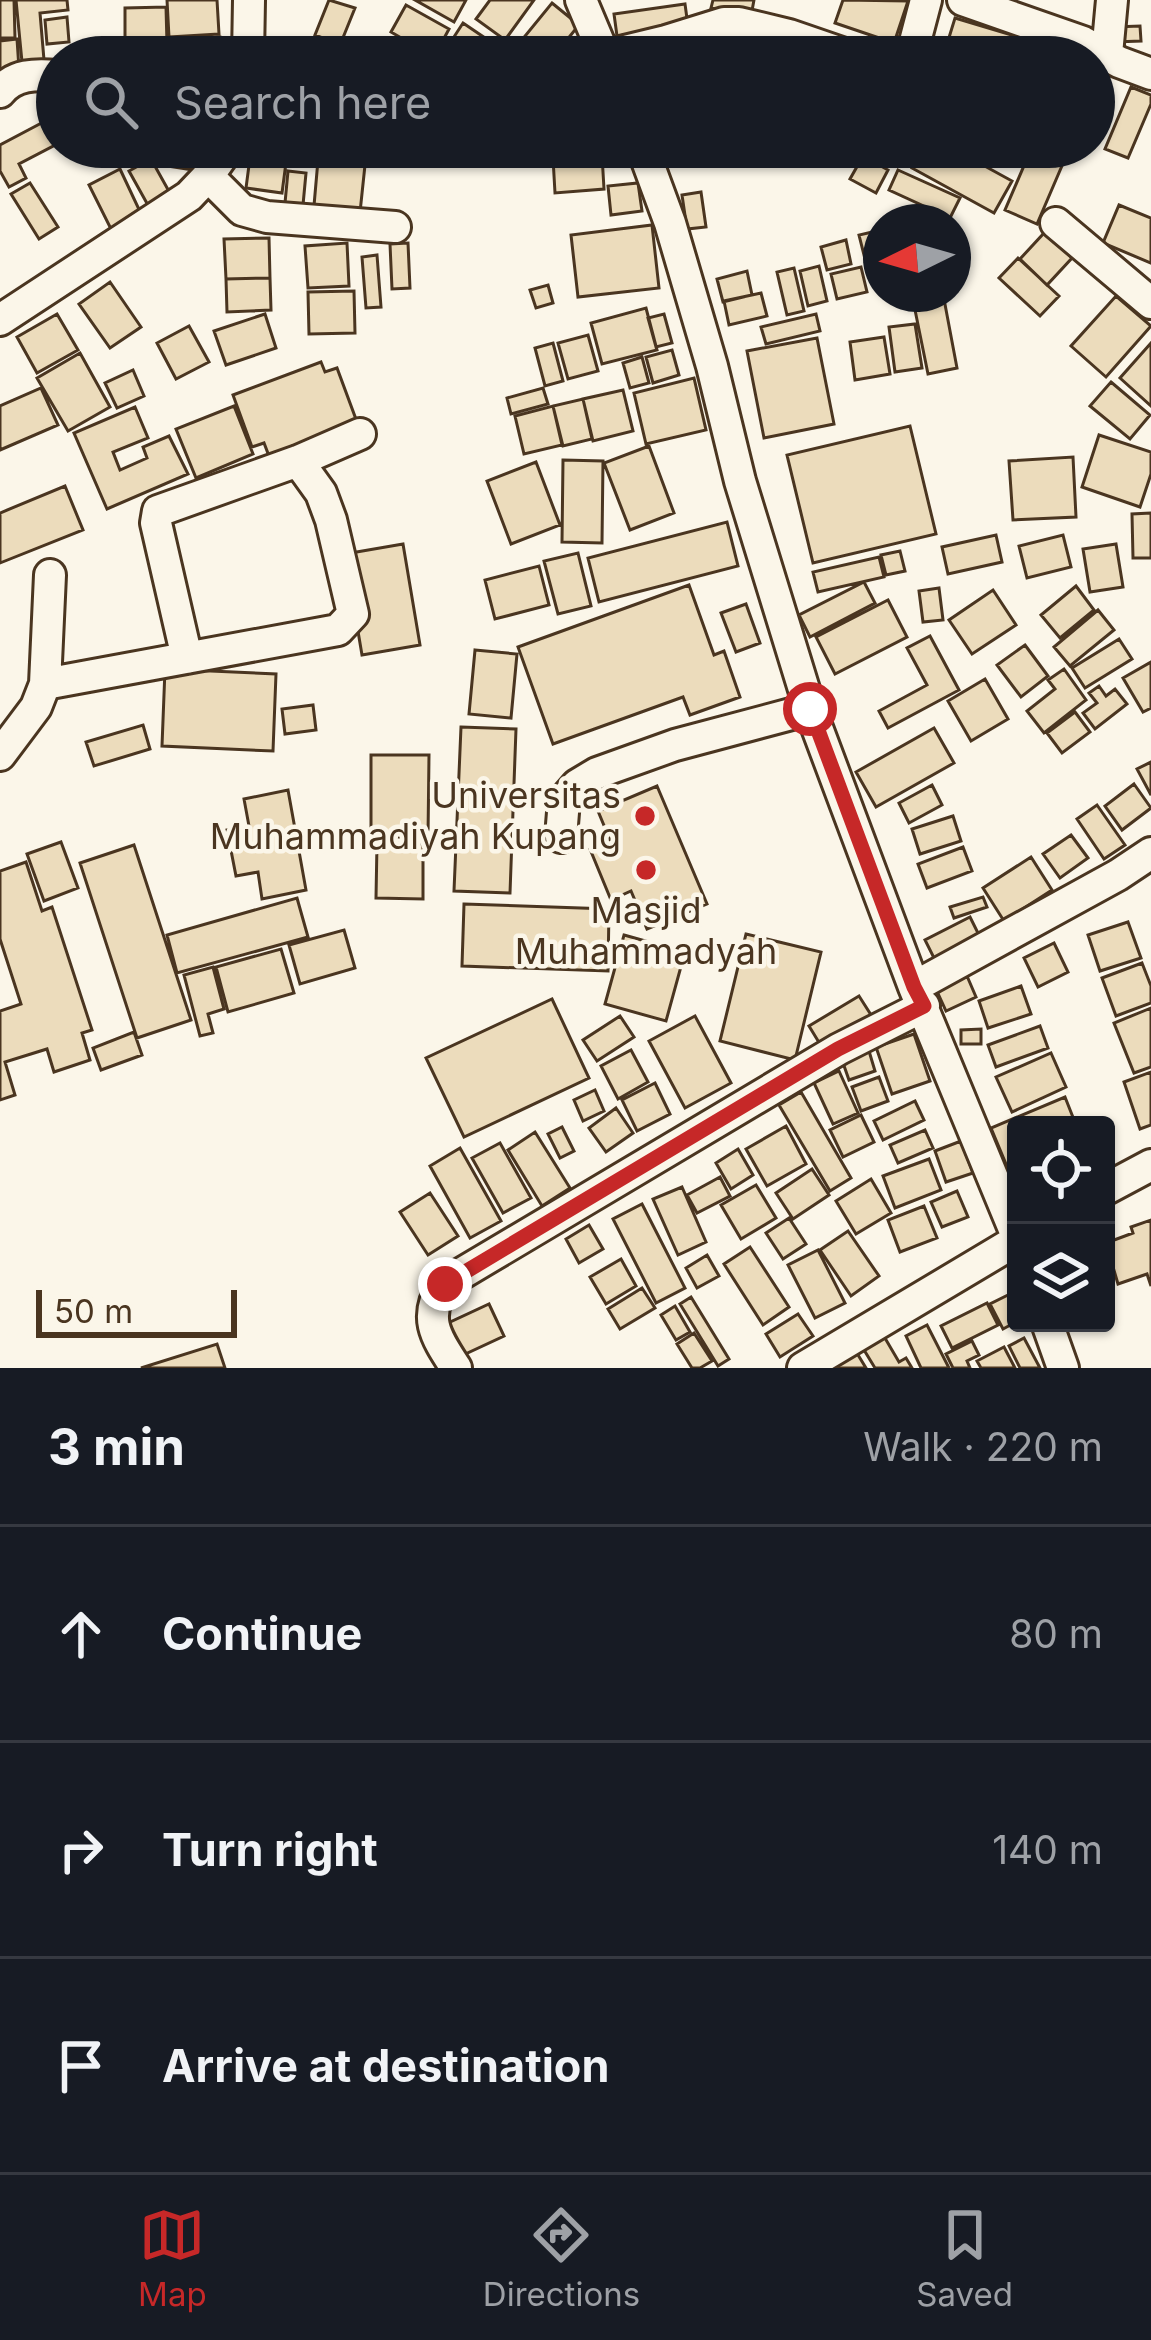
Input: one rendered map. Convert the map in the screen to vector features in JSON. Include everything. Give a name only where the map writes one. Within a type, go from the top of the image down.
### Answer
[{"type":"street","points":[[247,36],[248,0]]},
{"type":"street","points":[[581,0],[596,36]]},
{"type":"street","points":[[917,36],[926,0]]},
{"type":"street","points":[[964,0],[1065,36]]},
{"type":"street","points":[[1109,36],[1112,0]]},
{"type":"street","points":[[682,36],[724,23],[792,36]]},
{"type":"street","points":[[1115,58],[1151,74]]},
{"type":"street","points":[[0,92],[24,76],[36,76]]},
{"type":"street","points":[[0,320],[189,196],[214,168]]},
{"type":"street","points":[[650,168],[810,709],[1011,1224]]},
{"type":"street","points":[[208,176],[242,210],[267,217],[395,227]]},
{"type":"street","points":[[1056,223],[1151,303]]},
{"type":"street","points":[[187,658],[156,523],[158,511],[360,434]]},
{"type":"street","points":[[45,684],[338,629],[352,614],[331,520],[321,493],[298,461]]},
{"type":"street","points":[[0,755],[36,706],[45,684],[50,575]]},
{"type":"street","points":[[561,838],[564,800],[577,785],[598,773],[675,745],[810,709]]},
{"type":"street","points":[[456,1368],[432,1320],[434,1301],[445,1284],[838,1049],[1151,853]]},
{"type":"street","points":[[1115,1184],[1151,1165]]},
{"type":"street","points":[[802,1368],[1007,1243]]},
{"type":"street","points":[[1050,1332],[1063,1368]]},
{"type":"building","points":[[0,0],[14,0],[15,38],[0,38]]},
{"type":"building","points":[[16,0],[67,0],[68,10],[40,13],[42,36],[36,36],[36,61],[22,62]]},
{"type":"building","points":[[167,0],[217,0],[219,34],[169,36]]},
{"type":"building","points":[[329,0],[355,8],[344,36],[315,35]]},
{"type":"building","points":[[415,0],[466,0],[454,22]]},
{"type":"building","points":[[490,0],[534,0],[508,36],[499,36],[476,19]]},
{"type":"building","points":[[713,0],[754,0],[751,16],[711,8]]},
{"type":"building","points":[[843,0],[908,1],[896,36],[873,36],[835,23]]},
{"type":"building","points":[[552,3],[579,25],[570,36],[525,36]]},
{"type":"building","points":[[685,4],[688,26],[617,36],[614,14]]},
{"type":"building","points":[[406,5],[449,29],[445,36],[391,32]]},
{"type":"building","points":[[166,7],[167,36],[125,36],[125,8]]},
{"type":"building","points":[[67,17],[69,36],[46,36],[45,20]]},
{"type":"building","points":[[955,18],[1015,36],[949,36]]},
{"type":"building","points":[[463,23],[482,36],[455,36]]},
{"type":"building","points":[[1140,26],[1141,41],[1115,42],[1114,27]]},
{"type":"building","points":[[17,39],[19,69],[0,70],[0,41]]},
{"type":"building","points":[[1131,87],[1151,95],[1128,158],[1115,153],[1115,125]]},
{"type":"building","points":[[36,126],[36,155],[19,164],[26,178],[9,187],[0,171],[0,145]]},
{"type":"building","points":[[156,168],[176,204],[154,216],[129,171]]},
{"type":"building","points":[[249,168],[285,168],[282,193],[246,188]]},
{"type":"building","points":[[317,168],[365,168],[359,222],[313,217]]},
{"type":"building","points":[[554,168],[603,168],[604,189],[555,193]]},
{"type":"building","points":[[856,168],[888,170],[876,193],[850,179]]},
{"type":"building","points":[[912,168],[988,168],[1012,181],[994,213]]},
{"type":"building","points":[[1023,168],[1061,168],[1037,224],[1005,210]]},
{"type":"building","points":[[120,169],[144,220],[114,235],[89,185]]},
{"type":"building","points":[[898,170],[960,198],[957,204],[920,204],[889,190]]},
{"type":"building","points":[[288,171],[306,173],[303,205],[285,203]]},
{"type":"building","points":[[30,183],[58,227],[39,239],[11,194]]},
{"type":"building","points":[[638,183],[642,211],[611,215],[608,186]]},
{"type":"building","points":[[701,192],[706,227],[687,229],[682,195]]},
{"type":"building","points":[[1119,205],[1151,218],[1151,263],[1103,243]]},
{"type":"building","points":[[652,225],[659,288],[578,297],[571,235]]},
{"type":"building","points":[[1045,232],[1072,258],[1047,285],[1020,259]]},
{"type":"building","points":[[269,238],[270,278],[226,279],[224,239]]},
{"type":"building","points":[[846,240],[851,264],[827,270],[821,247]]},
{"type":"building","points":[[347,243],[349,286],[308,288],[305,246]]},
{"type":"building","points":[[408,243],[410,288],[392,289],[390,244]]},
{"type":"building","points":[[377,255],[381,307],[366,308],[362,257]]},
{"type":"building","points":[[1018,258],[1059,296],[1040,316],[999,278]]},
{"type":"building","points":[[819,266],[827,301],[808,306],[800,271]]},
{"type":"building","points":[[861,267],[863,293],[837,299],[831,274]]},
{"type":"building","points":[[794,268],[804,311],[787,315],[777,272]]},
{"type":"building","points":[[747,271],[752,295],[723,302],[717,279]]},
{"type":"building","points":[[270,278],[271,310],[227,312],[226,279]]},
{"type":"building","points":[[110,282],[141,327],[110,348],[79,304]]},
{"type":"building","points":[[548,285],[553,303],[536,308],[530,290]]},
{"type":"building","points":[[354,291],[355,333],[309,334],[308,292]]},
{"type":"building","points":[[761,293],[767,316],[729,325],[724,301]]},
{"type":"building","points":[[1116,296],[1151,326],[1106,377],[1071,346]]},
{"type":"building","points":[[646,308],[657,350],[602,364],[591,323]]},
{"type":"building","points":[[915,312],[946,312],[957,368],[928,374]]},
{"type":"building","points":[[57,314],[78,350],[37,373],[17,337]]},
{"type":"building","points":[[265,314],[276,348],[226,365],[214,331]]},
{"type":"building","points":[[664,314],[672,343],[656,347],[648,318]]},
{"type":"building","points":[[816,314],[820,331],[766,344],[761,327]]},
{"type":"building","points":[[915,324],[922,368],[895,372],[889,327]]},
{"type":"building","points":[[189,326],[209,362],[176,379],[157,343]]},
{"type":"building","points":[[588,335],[598,371],[568,379],[558,343]]},
{"type":"building","points":[[884,337],[890,374],[855,380],[850,342]]},
{"type":"building","points":[[817,338],[834,424],[764,438],[747,351]]},
{"type":"building","points":[[553,343],[563,381],[545,386],[535,348]]},
{"type":"building","points":[[1151,343],[1151,406],[1120,378]]},
{"type":"building","points":[[672,350],[679,375],[653,383],[646,357]]},
{"type":"building","points":[[80,353],[110,407],[68,431],[37,378]]},
{"type":"building","points":[[642,357],[649,383],[630,388],[623,363]]},
{"type":"building","points":[[321,362],[325,372],[337,368],[357,422],[269,456],[264,443],[252,447],[233,395]]},
{"type":"building","points":[[133,370],[144,396],[117,408],[105,383]]},
{"type":"building","points":[[694,378],[706,430],[646,444],[634,393]]},
{"type":"building","points":[[1111,382],[1150,415],[1130,439],[1090,406]]},
{"type":"building","points":[[41,388],[58,425],[0,450],[0,406]]},
{"type":"building","points":[[543,388],[548,404],[511,414],[507,398]]},
{"type":"building","points":[[623,390],[633,431],[593,441],[583,399]]},
{"type":"building","points":[[583,399],[592,439],[563,446],[553,406]]},
{"type":"building","points":[[234,406],[253,454],[196,478],[176,429]]},
{"type":"building","points":[[553,406],[562,445],[524,454],[515,416]]},
{"type":"building","points":[[135,407],[148,438],[113,452],[120,470],[147,458],[143,447],[169,436],[188,474],[107,509],[74,433]]},
{"type":"building","points":[[910,426],[936,534],[813,563],[787,455]]},
{"type":"building","points":[[1099,435],[1151,452],[1151,474],[1140,507],[1082,487]]},
{"type":"building","points":[[649,446],[674,513],[630,530],[604,463]]},
{"type":"building","points":[[1073,457],[1076,517],[1013,520],[1009,461]]},
{"type":"building","points":[[563,460],[603,461],[602,543],[562,542]]},
{"type":"building","points":[[536,462],[560,525],[511,544],[487,481]]},
{"type":"building","points":[[65,486],[83,530],[0,563],[0,513]]},
{"type":"building","points":[[1151,513],[1151,558],[1133,558],[1132,514]]},
{"type":"building","points":[[727,522],[738,566],[599,602],[588,558]]},
{"type":"building","points":[[996,535],[1002,562],[948,574],[942,547]]},
{"type":"building","points":[[1063,535],[1071,567],[1027,578],[1019,546]]},
{"type":"building","points":[[403,544],[420,645],[362,655],[345,554]]},
{"type":"building","points":[[1116,544],[1123,587],[1090,592],[1083,549]]},
{"type":"building","points":[[900,551],[905,571],[886,575],[881,555]]},
{"type":"building","points":[[578,553],[591,606],[558,614],[544,561]]},
{"type":"building","points":[[879,557],[884,577],[818,592],[813,572]]},
{"type":"building","points":[[539,566],[549,605],[495,619],[485,580]]},
{"type":"building","points":[[864,582],[875,603],[810,637],[799,615]]},
{"type":"building","points":[[689,585],[714,655],[724,651],[740,697],[690,715],[683,697],[553,744],[518,647]]},
{"type":"building","points":[[1076,586],[1094,610],[1060,638],[1041,615]]},
{"type":"building","points":[[939,588],[943,620],[923,622],[919,591]]},
{"type":"building","points":[[993,590],[1016,625],[972,654],[949,620]]},
{"type":"building","points":[[888,600],[907,637],[835,674],[816,637]]},
{"type":"building","points":[[746,604],[760,643],[736,652],[721,613]]},
{"type":"building","points":[[1098,610],[1114,630],[1070,666],[1054,647]]},
{"type":"building","points":[[930,636],[959,690],[888,728],[879,711],[927,685],[907,648]]},
{"type":"building","points":[[1119,639],[1132,659],[1085,688],[1072,668]]},
{"type":"building","points":[[1025,645],[1048,676],[1021,697],[997,665]]},
{"type":"building","points":[[475,650],[517,654],[511,718],[469,714]]},
{"type":"building","points":[[1151,662],[1151,708],[1143,712],[1123,678]]},
{"type":"building","points":[[165,669],[276,674],[273,751],[162,746]]},
{"type":"building","points":[[1064,669],[1086,700],[1044,733],[1027,711],[1055,689],[1048,680]]},
{"type":"building","points":[[985,679],[1008,719],[971,741],[948,701]]},
{"type":"building","points":[[1099,686],[1106,696],[1115,689],[1127,704],[1095,729],[1083,713],[1097,703],[1089,693]]},
{"type":"building","points":[[313,705],[316,730],[285,734],[282,709]]},
{"type":"building","points":[[1075,712],[1090,732],[1062,753],[1047,733]]},
{"type":"building","points":[[143,725],[150,749],[94,766],[86,742]]},
{"type":"building","points":[[461,727],[516,729],[510,893],[454,891]]},
{"type":"building","points":[[934,728],[954,763],[876,807],[856,772]]},
{"type":"building","points":[[371,755],[429,755],[428,837],[371,837]]},
{"type":"building","points":[[1151,762],[1151,795],[1137,769]]},
{"type":"building","points":[[1134,784],[1151,808],[1122,830],[1105,806]]},
{"type":"building","points":[[932,785],[942,805],[909,823],[899,803]]},
{"type":"building","name":"Masjid Muhammadyah","points":[[657,786],[707,904],[647,929],[631,891],[611,900],[590,849],[610,840],[598,811]]},
{"type":"building","points":[[288,790],[306,890],[262,899],[258,872],[236,876],[227,830],[249,826],[244,799]]},
{"type":"building","points":[[1097,805],[1125,845],[1104,859],[1077,819]]},
{"type":"building","points":[[953,816],[961,841],[920,854],[912,829]]},
{"type":"building","points":[[1071,835],[1088,858],[1060,878],[1043,854]]},
{"type":"building","points":[[61,842],[78,888],[44,901],[27,854]]},
{"type":"building","points":[[377,843],[423,844],[423,899],[376,898]]},
{"type":"building","points":[[134,845],[191,1020],[137,1038],[80,863]]},
{"type":"building","points":[[963,847],[972,871],[927,888],[918,864]]},
{"type":"building","points":[[1031,857],[1052,890],[1004,921],[983,888]]},
{"type":"building","points":[[26,862],[42,911],[52,907],[92,1030],[82,1033],[90,1060],[54,1072],[47,1049],[5,1062],[15,1095],[0,1100],[0,1011],[21,1004],[0,939],[0,871]]},
{"type":"building","points":[[983,897],[987,907],[954,918],[950,907]]},
{"type":"building","points":[[297,898],[308,937],[177,973],[167,935]]},
{"type":"building","points":[[464,904],[609,909],[608,971],[462,966]]},
{"type":"building","points":[[970,917],[979,935],[934,958],[925,940]]},
{"type":"building","points":[[1128,922],[1141,958],[1100,971],[1088,935]]},
{"type":"building","points":[[344,930],[355,968],[300,984],[289,945]]},
{"type":"building","points":[[746,934],[821,952],[795,1060],[720,1041]]},
{"type":"building","points":[[624,935],[685,952],[666,1021],[605,1004]]},
{"type":"building","points":[[1054,943],[1068,972],[1038,987],[1024,958]]},
{"type":"building","points":[[281,949],[294,993],[228,1012],[216,967]]},
{"type":"building","points":[[1142,963],[1151,986],[1151,1003],[1116,1016],[1102,978]]},
{"type":"building","points":[[213,967],[224,1009],[208,1014],[213,1033],[200,1036],[184,975]]},
{"type":"building","points":[[967,976],[976,997],[946,1011],[936,989]]},
{"type":"building","points":[[1021,986],[1031,1014],[988,1028],[979,1001]]},
{"type":"building","points":[[859,996],[873,1018],[823,1049],[809,1026]]},
{"type":"building","points":[[552,999],[589,1078],[464,1137],[426,1058]]},
{"type":"building","points":[[1151,1008],[1151,1067],[1134,1073],[1114,1023]]},
{"type":"building","points":[[620,1016],[634,1037],[597,1061],[583,1040]]},
{"type":"building","points":[[695,1016],[731,1083],[685,1108],[649,1041]]},
{"type":"building","points":[[1040,1026],[1048,1048],[996,1067],[988,1045]]},
{"type":"building","points":[[981,1029],[981,1044],[961,1044],[961,1030]]},
{"type":"building","points":[[134,1032],[142,1055],[101,1070],[93,1048]]},
{"type":"building","points":[[914,1034],[930,1081],[892,1094],[876,1047]]},
{"type":"building","points":[[631,1050],[648,1082],[618,1099],[601,1066]]},
{"type":"building","points":[[869,1051],[875,1071],[849,1080],[842,1060]]},
{"type":"building","points":[[1051,1053],[1066,1087],[1012,1112],[996,1077]]},
{"type":"building","points":[[839,1071],[858,1113],[833,1124],[814,1083]]},
{"type":"building","points":[[1151,1072],[1151,1125],[1140,1129],[1124,1082]]},
{"type":"building","points":[[879,1077],[888,1101],[861,1111],[852,1087]]},
{"type":"building","points":[[655,1083],[670,1114],[637,1131],[622,1100]]},
{"type":"building","points":[[595,1090],[604,1111],[583,1121],[574,1100]]},
{"type":"building","points":[[801,1092],[851,1178],[830,1191],[779,1105]]},
{"type":"building","points":[[1065,1097],[1072,1116],[1020,1116]]},
{"type":"building","points":[[915,1101],[924,1120],[883,1140],[874,1121]]},
{"type":"building","points":[[616,1108],[633,1133],[606,1152],[589,1128]]},
{"type":"building","points":[[861,1115],[874,1142],[843,1157],[830,1130]]},
{"type":"building","points":[[1007,1121],[1007,1166],[991,1128]]},
{"type":"building","points":[[786,1126],[806,1164],[767,1186],[746,1149]]},
{"type":"building","points":[[562,1127],[574,1151],[560,1158],[548,1134]]},
{"type":"building","points":[[925,1130],[933,1148],[898,1163],[890,1145]]},
{"type":"building","points":[[535,1132],[570,1188],[542,1206],[508,1150]]},
{"type":"building","points":[[961,1141],[973,1173],[946,1182],[935,1151]]},
{"type":"building","points":[[500,1143],[531,1198],[503,1213],[472,1158]]},
{"type":"building","points":[[460,1148],[501,1221],[470,1238],[430,1166]]},
{"type":"building","points":[[738,1149],[753,1175],[731,1189],[716,1163]]},
{"type":"building","points":[[929,1159],[941,1190],[895,1208],[883,1176]]},
{"type":"building","points":[[812,1169],[829,1195],[793,1219],[776,1193]]},
{"type":"building","points":[[720,1177],[730,1196],[697,1213],[687,1195]]},
{"type":"building","points":[[871,1179],[891,1213],[856,1234],[836,1201]]},
{"type":"building","points":[[756,1185],[776,1218],[741,1239],[721,1205]]},
{"type":"building","points":[[682,1187],[706,1242],[678,1255],[653,1199]]},
{"type":"building","points":[[957,1191],[968,1217],[942,1227],[931,1202]]},
{"type":"building","points":[[430,1193],[458,1236],[428,1255],[400,1212]]},
{"type":"building","points":[[642,1204],[685,1288],[656,1303],[613,1219]]},
{"type":"building","points":[[924,1206],[937,1238],[900,1252],[888,1220]]},
{"type":"building","points":[[789,1218],[806,1244],[783,1259],[766,1233]]},
{"type":"building","points":[[1151,1220],[1151,1286],[1147,1274],[1118,1284],[1115,1240],[1133,1233],[1131,1227]]},
{"type":"building","points":[[589,1225],[603,1249],[579,1263],[566,1239]]},
{"type":"building","points":[[848,1231],[879,1276],[851,1296],[820,1250]]},
{"type":"building","points":[[750,1247],[789,1307],[763,1325],[724,1264]]},
{"type":"building","points":[[818,1250],[845,1303],[815,1318],[788,1265]]},
{"type":"building","points":[[707,1255],[719,1276],[697,1288],[686,1268]]},
{"type":"building","points":[[621,1259],[636,1286],[606,1304],[590,1277]]},
{"type":"building","points":[[642,1288],[655,1308],[620,1329],[608,1309]]},
{"type":"building","points":[[1007,1296],[1007,1327],[1003,1329],[990,1304]]},
{"type":"building","points":[[691,1297],[729,1359],[718,1366],[680,1304]]},
{"type":"building","points":[[987,1303],[998,1325],[952,1348],[941,1326]]},
{"type":"building","points":[[489,1304],[504,1336],[461,1356],[446,1324]]},
{"type":"building","points":[[675,1306],[690,1332],[676,1340],[661,1315]]},
{"type":"building","points":[[798,1314],[813,1336],[780,1357],[766,1334]]},
{"type":"building","points":[[927,1325],[949,1368],[921,1368],[906,1336]]},
{"type":"building","points":[[694,1333],[712,1361],[700,1368],[692,1368],[677,1344]]},
{"type":"building","points":[[882,1333],[899,1362],[906,1358],[912,1368],[875,1368],[861,1345]]},
{"type":"building","points":[[1024,1338],[1040,1368],[1020,1368],[1009,1346]]},
{"type":"building","points":[[972,1341],[979,1355],[967,1361],[970,1368],[953,1368],[946,1354]]},
{"type":"building","points":[[217,1344],[225,1368],[141,1368]]},
{"type":"building","points":[[1004,1347],[1015,1368],[981,1368],[977,1361]]},
{"type":"building","points":[[855,1350],[866,1368],[830,1368]]},
{"type":"place","name":"Universitas Muhammadiyah Kupang","points":[[645,816]]},
{"type":"place","name":"Masjid Muhammadyah","points":[[646,870]]},
{"type":"route","points":[[445,1284],[838,1049],[924,1006],[810,709]]}]
